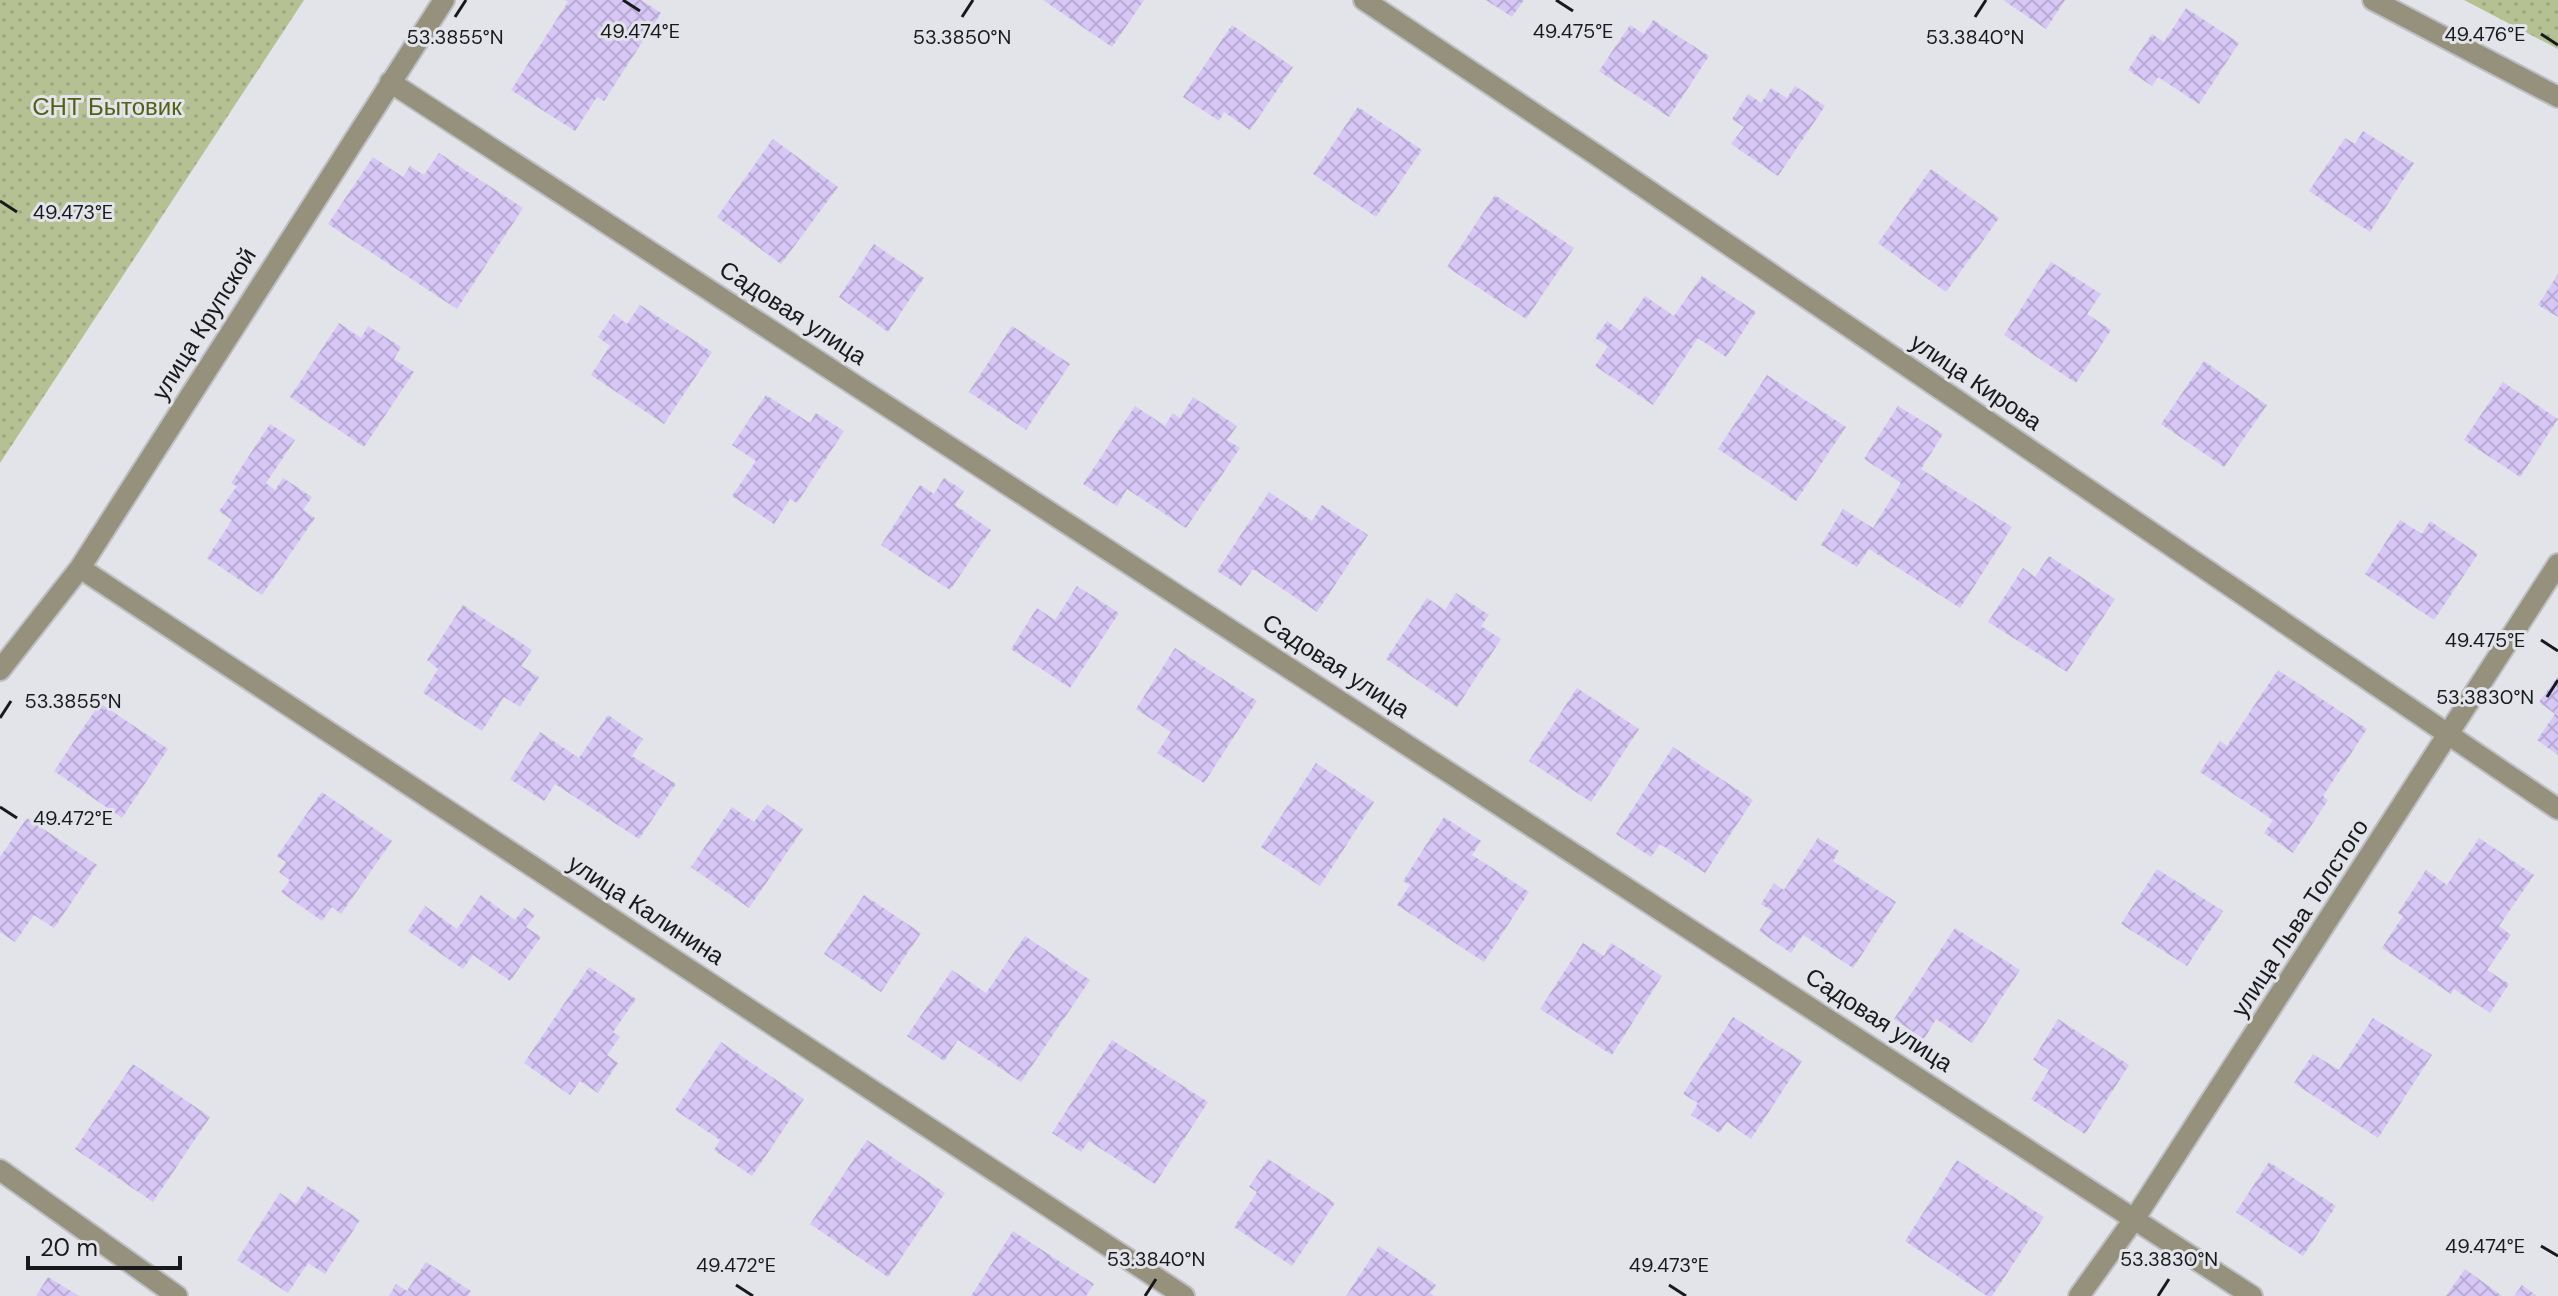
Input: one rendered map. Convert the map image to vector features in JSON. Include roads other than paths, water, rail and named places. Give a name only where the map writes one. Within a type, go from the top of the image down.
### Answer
[{"type":"street","name":"улица Крупской","points":[[0,670],[80,568],[444,0]]},
{"type":"street","name":"улица Кирова","points":[[1364,0],[1608,162],[2558,809]]},
{"type":"street","points":[[2373,0],[2558,97]]},
{"type":"street","name":"Садовая улица","points":[[390,82],[2252,1296]]},
{"type":"street","name":"улица Льва Толстого","points":[[2079,1296],[2135,1218],[2558,564]]},
{"type":"street","name":"улица Калинина","points":[[80,568],[1184,1296]]},
{"type":"street","points":[[0,1170],[177,1296]]},
{"type":"park label","name":"СНТ Бытовик","points":[[107,107]]}]
